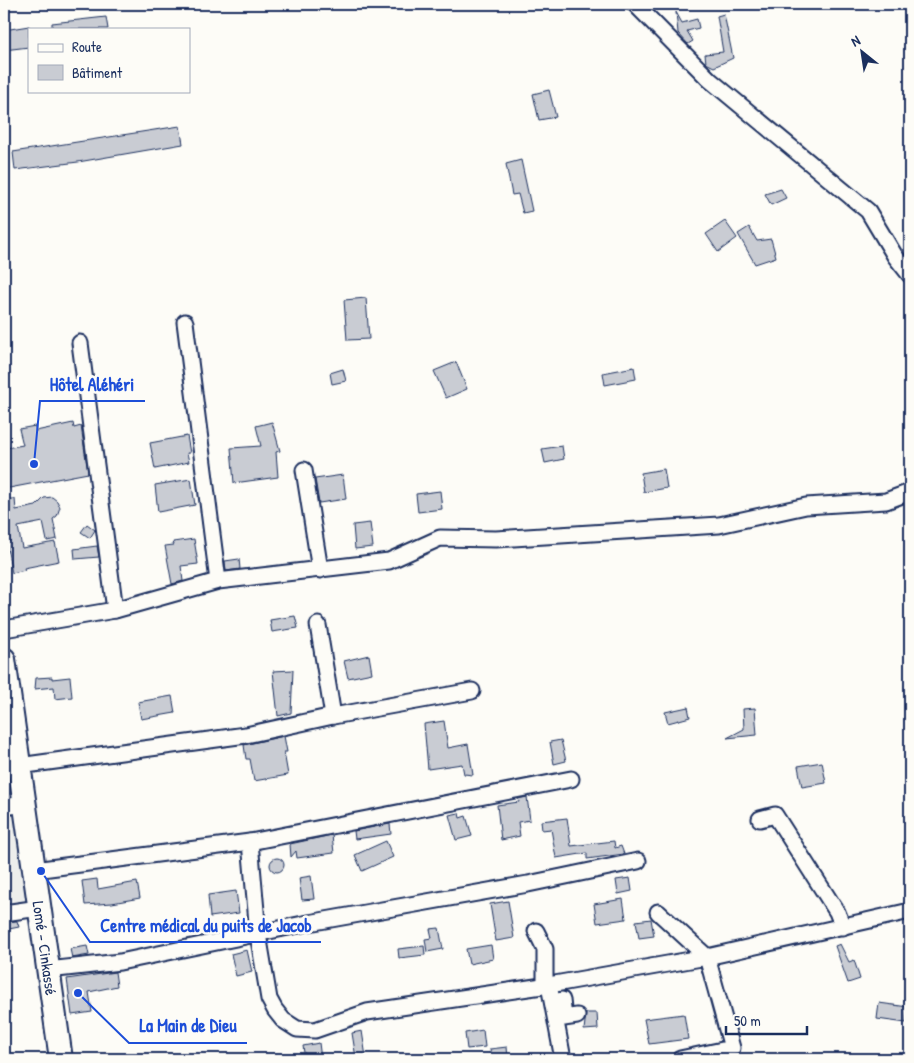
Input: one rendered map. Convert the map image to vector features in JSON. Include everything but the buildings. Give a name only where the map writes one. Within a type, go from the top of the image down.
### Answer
[{"type":"highway","name":"Lomé - Cinkassé","points":[[4,659],[7,707],[19,766],[14,805],[34,870],[61,1059]]},
{"type":"street","points":[[635,4],[710,80],[868,211],[895,256],[910,275]]},
{"type":"street","points":[[185,322],[218,581]]},
{"type":"street","points":[[80,343],[115,610]]},
{"type":"street","points":[[304,470],[320,570]]},
{"type":"street","points":[[4,629],[115,610],[218,581],[389,561],[440,538],[496,539],[719,525],[806,506],[886,501],[910,492]]},
{"type":"street","points":[[318,625],[333,716]]},
{"type":"street","points":[[19,766],[246,735],[333,716],[472,691]]},
{"type":"street","points":[[34,870],[250,842],[571,779]]},
{"type":"street","points":[[760,819],[775,814],[838,912],[843,926]]},
{"type":"street","points":[[250,842],[258,934],[269,999],[283,1020],[298,1029],[315,1030],[366,1012],[548,988],[707,957],[910,911]]},
{"type":"street","points":[[48,970],[120,962],[258,934],[528,884],[638,861]]},
{"type":"street","points":[[4,913],[39,908]]},
{"type":"street","points":[[658,912],[707,957],[732,1048],[680,1059]]},
{"type":"street","points":[[536,931],[546,949],[548,988],[563,1059]]},
{"type":"street","points":[[548,988],[562,994],[564,1018],[577,1016]]},
{"type":"shaded area","points":[[20,812],[32,900],[4,904],[4,815]]},
{"type":"place","name":"Hôtel Aléhéri","points":[[34,464]]},
{"type":"place","name":"Centre médical du puits de Jacob","points":[[41,871]]},
{"type":"place","name":"La Main de Dieu","points":[[78,993]]}]
